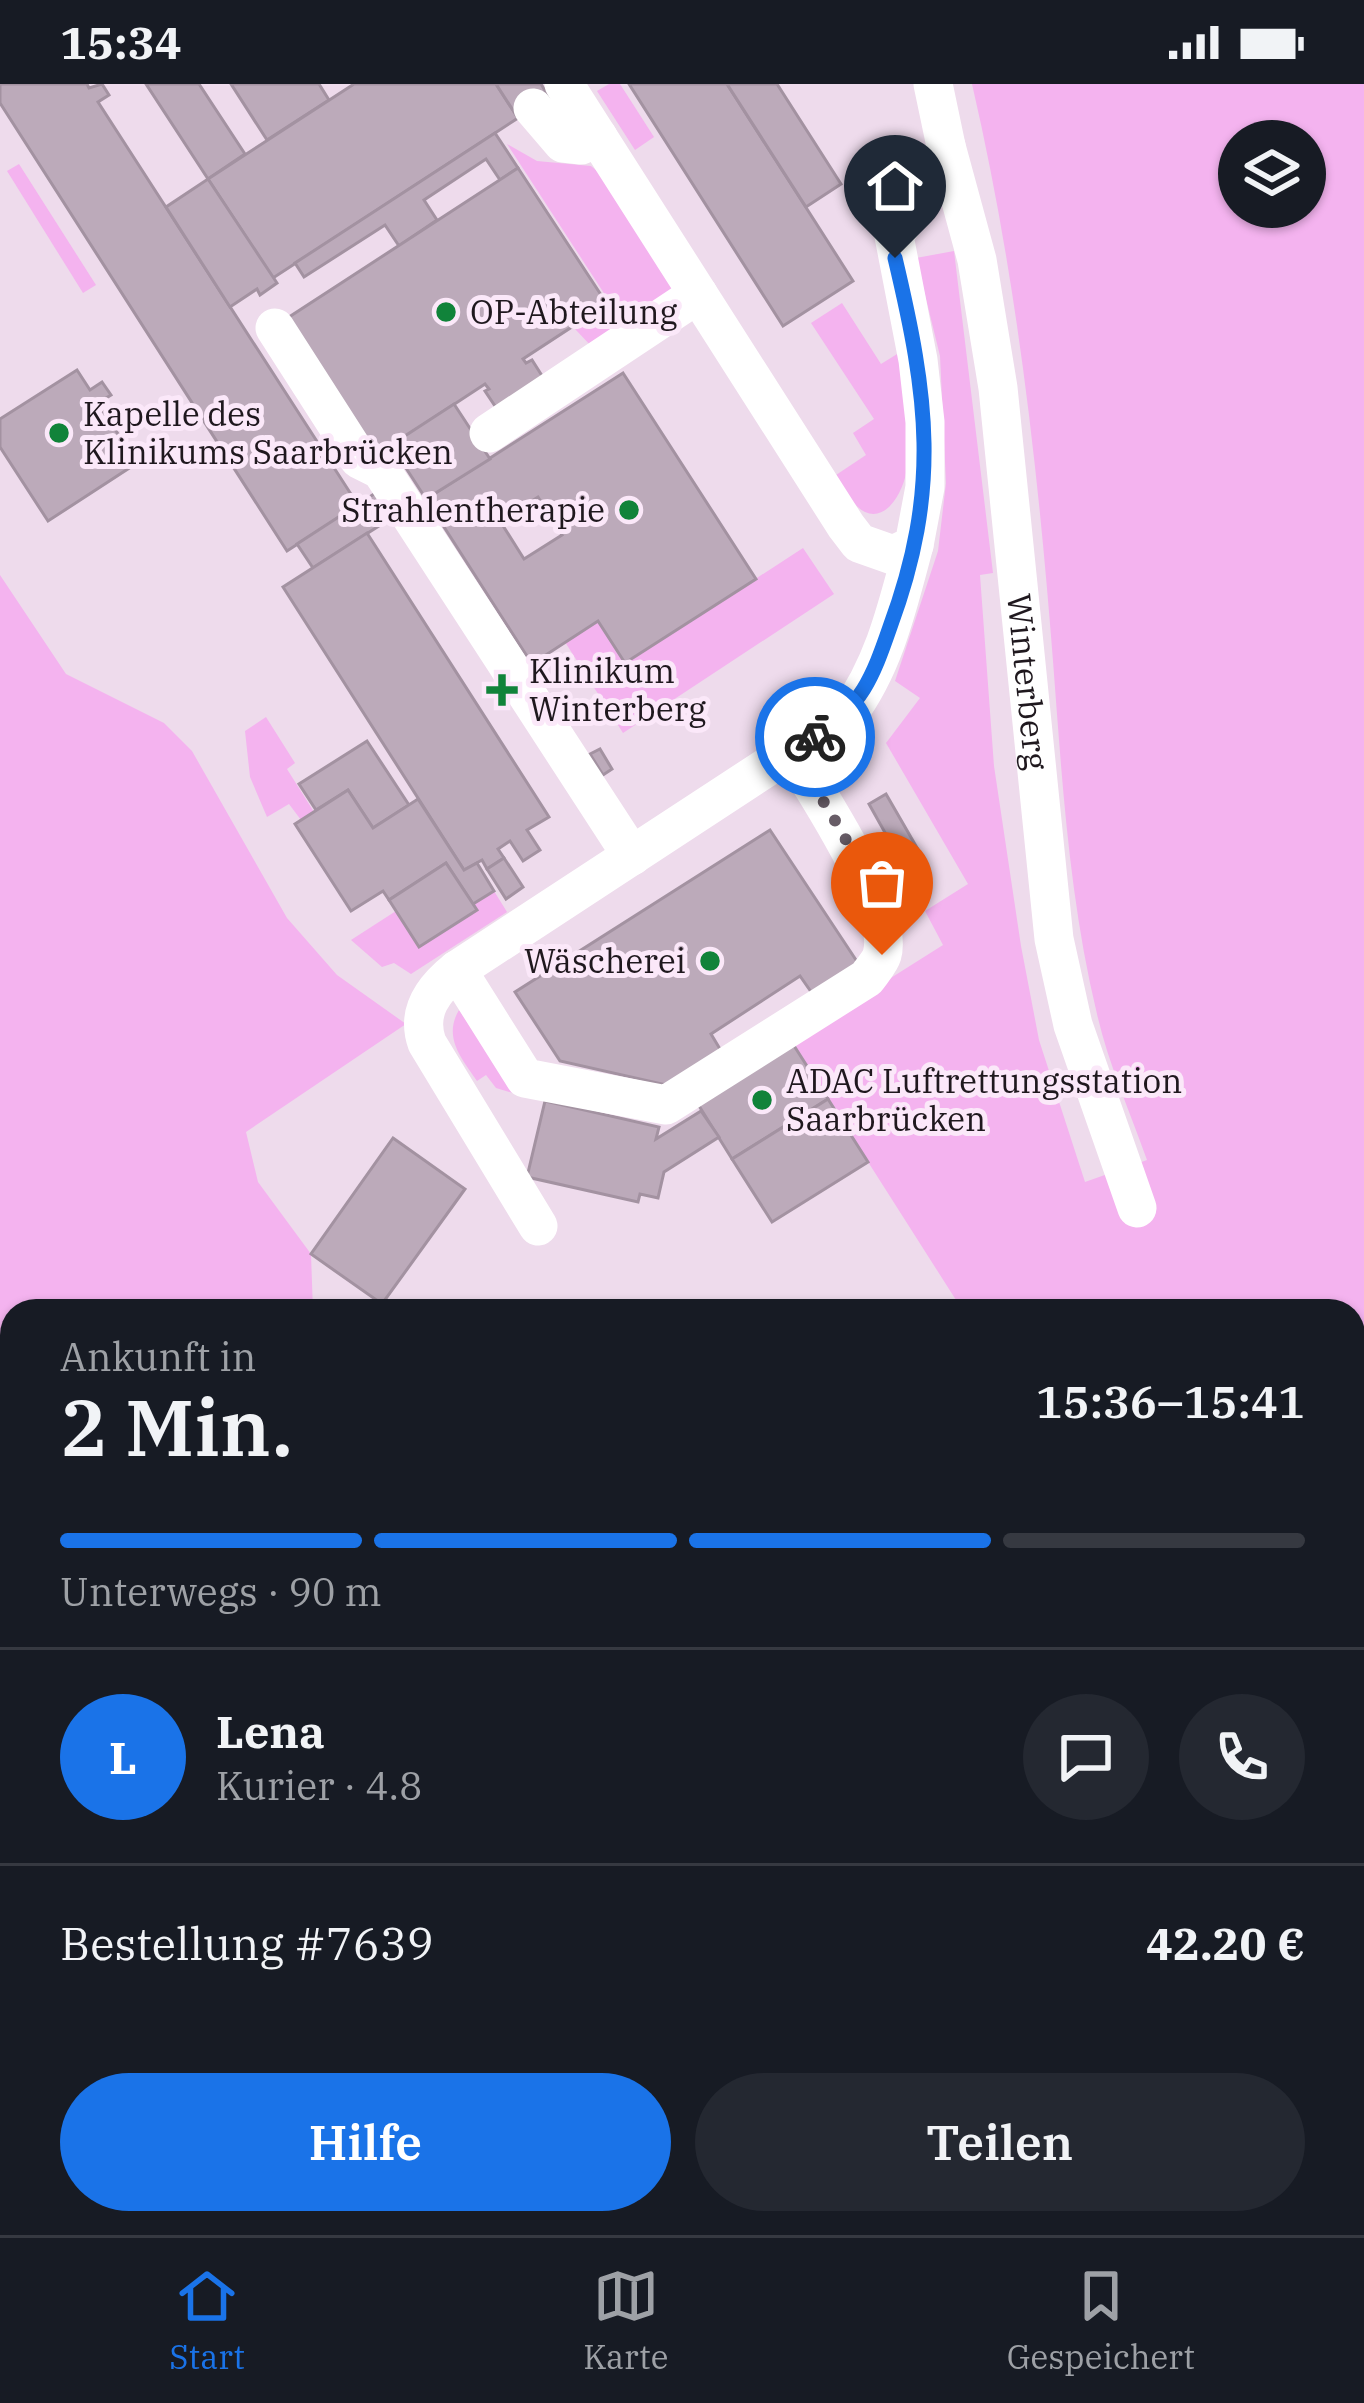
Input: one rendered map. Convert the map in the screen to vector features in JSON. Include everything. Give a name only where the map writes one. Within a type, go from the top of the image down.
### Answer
[{"type":"street","name":"Winterberg","points":[[933,84],[977,260],[998,388],[1054,939],[1073,1025],[1137,1208]]},
{"type":"street","points":[[549,96],[598,137],[859,543],[893,555],[914,545]]},
{"type":"street","points":[[538,1226],[427,1042],[422,1019],[428,1002],[457,970],[792,753],[848,714],[865,692],[901,597],[925,487],[918,360],[894,236],[936,173],[946,146]]},
{"type":"street","points":[[489,433],[698,294]]},
{"type":"street","points":[[275,328],[359,459],[380,470],[632,856]]},
{"type":"street","points":[[457,970],[526,1078],[666,1106],[867,978],[882,955],[881,924],[871,890],[792,753]]},
{"type":"shaded area","points":[[620,84],[654,137],[635,150],[597,91]]},
{"type":"shaded area","points":[[972,84],[1364,84],[1364,1299],[955,1299],[791,1041],[943,945],[925,911],[968,884],[886,743],[920,698],[895,681],[938,551],[946,483],[940,356],[916,258],[954,251],[993,573],[980,575],[994,766],[1039,1040],[1085,1182],[1147,1160],[1113,1069],[1087,970],[1063,794],[1032,443],[1013,299]]},
{"type":"shaded area","points":[[507,144],[537,161],[591,166],[604,177],[677,292],[593,348],[575,329],[611,304]]},
{"type":"shaded area","points":[[19,164],[96,285],[83,293],[7,171]]},
{"type":"shaded area","points":[[842,303],[881,364],[902,351],[908,412],[906,473],[893,503],[880,513],[865,512],[856,505],[836,475],[866,455],[853,433],[874,419],[811,323]]},
{"type":"shaded area","points":[[803,548],[834,594],[623,733],[565,642],[598,621],[626,663]]},
{"type":"shaded area","points":[[0,575],[66,674],[164,723],[192,751],[287,918],[337,975],[406,1024],[246,1132],[258,1182],[311,1254],[313,1299],[0,1299]]},
{"type":"shaded area","points":[[266,717],[295,763],[287,769],[314,812],[301,820],[289,804],[267,817],[250,777],[245,731]]},
{"type":"shaded area","points":[[494,891],[507,912],[411,974],[394,963],[382,967],[351,940],[396,911],[419,946],[476,911],[473,904]]},
{"type":"shaded area","points":[[459,1010],[516,1094],[496,1088],[486,1075],[477,1081],[465,1064],[453,1038]]},
{"type":"building","points":[[0,84],[87,84],[89,88],[102,84],[109,95],[98,102],[358,505],[287,551],[0,103]]},
{"type":"building","points":[[146,84],[199,84],[245,154],[208,179]]},
{"type":"building","points":[[231,84],[319,84],[329,100],[267,140]]},
{"type":"building","points":[[354,84],[496,84],[518,118],[273,278],[208,179]]},
{"type":"building","points":[[496,84],[541,84],[549,97],[518,118]]},
{"type":"building","points":[[629,84],[727,84],[853,281],[783,326]]},
{"type":"building","points":[[727,84],[777,84],[841,184],[806,207]]},
{"type":"building","points":[[495,133],[518,168],[500,180],[486,159],[424,200],[437,220],[399,246],[385,225],[304,277],[295,263]]},
{"type":"building","name":"OP-Abteilung","points":[[518,168],[607,304],[523,359],[526,363],[532,360],[546,382],[499,412],[485,384],[374,457],[286,319]]},
{"type":"building","points":[[208,179],[277,283],[260,295],[257,289],[230,307],[166,207]]},
{"type":"building","name":"Kapelle des Klinikums Saarbrücken","points":[[77,370],[90,390],[102,382],[111,395],[98,403],[137,463],[48,521],[0,447],[0,419]]},
{"type":"building","name":"Strahlentherapie","points":[[623,373],[756,579],[625,663],[598,621],[532,664],[426,499]],"holes":[[[538,497],[562,535],[524,559],[500,521]]]},
{"type":"building","points":[[454,404],[490,459],[426,499],[391,445]]},
{"type":"building","points":[[377,492],[393,517],[313,568],[297,544]]},
{"type":"building","points":[[367,533],[549,817],[527,830],[540,850],[523,861],[510,841],[498,849],[504,858],[487,869],[482,860],[464,870],[283,587]]},
{"type":"building","points":[[367,741],[409,805],[373,828],[348,790],[316,810],[299,784]]},
{"type":"building","points":[[600,749],[612,769],[603,775],[590,754]]},
{"type":"building","points":[[348,790],[373,828],[418,799],[464,870],[477,863],[494,891],[473,904],[446,863],[389,900],[383,891],[351,911],[295,824]]},
{"type":"building","points":[[886,794],[920,853],[902,863],[869,804]]},
{"type":"building","name":"Wäscherei","points":[[770,830],[860,966],[814,996],[800,976],[711,1034],[723,1054],[675,1087],[560,1061],[515,992]]},
{"type":"building","points":[[504,858],[523,887],[506,899],[487,869]]},
{"type":"building","points":[[446,863],[477,910],[419,947],[389,900]]},
{"type":"building","name":"ADAC Luftrettungsstation Saarbrücken","points":[[791,1041],[828,1099],[732,1159],[696,1101]]},
{"type":"building","points":[[828,1099],[868,1162],[772,1222],[732,1159]]},
{"type":"building","points":[[545,1101],[659,1127],[656,1139],[701,1111],[719,1137],[664,1172],[658,1198],[640,1194],[638,1202],[527,1177]]},
{"type":"building","points":[[393,1138],[465,1189],[386,1299],[375,1299],[311,1254]]},
{"type":"way so far","points":[[815,737],[792,753],[871,890],[881,924],[882,955]]},
{"type":"place","name":"OP-Abteilung","points":[[446,312]]},
{"type":"place","name":"Kapelle des Klinikums Saarbrücken","points":[[59,433]]},
{"type":"place","name":"Strahlentherapie","points":[[629,510]]},
{"type":"place","name":"Klinikum Winterberg","points":[[502,690]]},
{"type":"place","name":"Wäscherei","points":[[710,961]]},
{"type":"place","name":"ADAC Luftrettungsstation Saarbrücken","points":[[762,1100]]},
{"type":"route","points":[[815,737],[848,714],[865,692],[901,597],[920,518],[925,422],[918,360],[895,258]]}]
